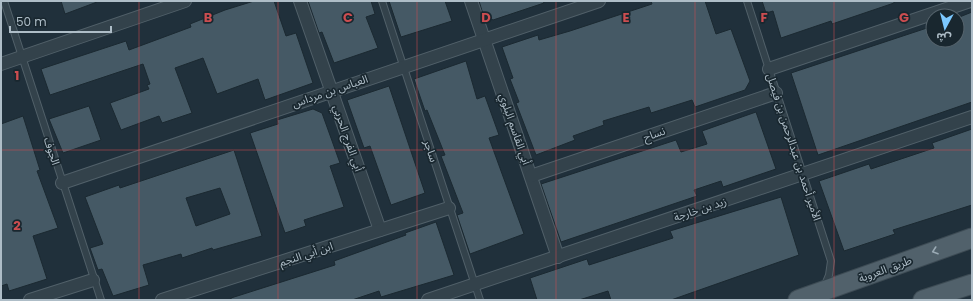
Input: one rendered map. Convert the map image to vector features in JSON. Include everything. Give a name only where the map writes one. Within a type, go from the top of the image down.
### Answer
[{"type":"main road","name":"طريق العروبة","points":[[798,300],[972,238]]},
{"type":"main road","points":[[923,300],[972,284]]},
{"type":"street","points":[[1,64],[185,1]]},
{"type":"street","name":"أبي الفرج الحربي","points":[[300,1],[380,230]]},
{"type":"street","name":"أبي القاسم البلوي","points":[[471,1],[558,256]]},
{"type":"street","name":"العباس بن مرداس","points":[[62,182],[599,1]]},
{"type":"street","points":[[769,69],[970,1]]},
{"type":"street","name":"نساح","points":[[531,176],[776,93]]},
{"type":"street","name":"زيد بن خارجة","points":[[428,300],[804,175],[972,117]]},
{"type":"street","name":"ابن أبي النجم","points":[[162,300],[449,208]]},
{"type":"street","points":[[30,300],[93,280]]},
{"type":"lane","name":"الجوف","points":[[4,1],[93,280],[101,300]]},
{"type":"lane","name":"ساجر","points":[[382,1],[480,300]]},
{"type":"lane","name":"الأمير أحمد بن عبدالرحمن بن فيصل","points":[[747,1],[831,261],[829,275],[821,292]]},
{"type":"building","points":[[61,1],[97,1],[97,2],[65,14]]},
{"type":"building","points":[[254,1],[274,1],[286,36],[296,33],[313,83],[265,100],[258,79],[217,94],[203,58],[175,68],[192,113],[162,123],[159,116],[121,130],[110,103],[149,89],[147,85],[150,84],[143,64],[50,95],[41,69],[126,41],[129,50],[191,27],[190,24],[225,10]]},
{"type":"building","points":[[308,1],[371,1],[375,14],[366,17],[378,48],[334,63],[322,32],[319,33]]},
{"type":"building","points":[[389,1],[445,1],[452,21],[401,37]]},
{"type":"building","points":[[479,1],[543,1],[544,3],[493,20],[483,14]]},
{"type":"building","points":[[651,1],[705,1],[716,34],[731,29],[750,81],[745,90],[695,107],[692,100],[651,113],[649,107],[603,121],[604,125],[573,136],[575,140],[536,155],[516,103],[519,102],[510,79],[513,78],[502,47],[538,35],[539,40],[570,31],[652,4]]},
{"type":"building","points":[[762,1],[894,1],[894,3],[832,24],[831,21],[781,38],[773,11],[766,13]]},
{"type":"building","points":[[972,12],[972,102],[818,155],[791,73],[925,29],[925,48],[965,48],[965,15]]},
{"type":"building","points":[[466,61],[477,99],[485,96],[499,135],[489,138],[524,234],[470,254],[457,215],[463,213],[441,156],[445,155],[427,110],[425,111],[414,79]]},
{"type":"building","points":[[389,86],[425,193],[391,205],[370,146],[364,148],[347,100]]},
{"type":"building","points":[[89,106],[101,140],[63,153],[49,119]]},
{"type":"building","points":[[313,109],[322,113],[340,163],[330,166],[344,207],[304,220],[306,226],[285,233],[250,133],[278,124],[277,120]]},
{"type":"building","points":[[756,112],[776,169],[723,187],[721,181],[694,190],[697,196],[561,242],[541,184],[676,140],[681,152],[707,144],[702,131]]},
{"type":"building","points":[[23,116],[40,170],[37,171],[58,228],[33,236],[47,279],[9,291],[7,284],[1,286],[1,124]]},
{"type":"building","points":[[972,129],[972,205],[893,230],[895,234],[844,251],[819,181],[869,164],[871,169],[934,148],[932,143]]},
{"type":"building","points":[[234,150],[262,236],[213,250],[212,248],[182,258],[181,254],[143,265],[149,285],[113,296],[102,269],[98,270],[90,248],[103,244],[85,197],[119,185],[120,188]],"holes":[[[220,188],[230,214],[196,226],[186,198]]]},
{"type":"building","points":[[781,197],[799,255],[671,300],[611,300],[608,291],[579,300],[537,300],[530,278],[587,259],[589,265],[673,238],[670,231]]},
{"type":"building","points":[[436,222],[454,275],[381,297],[379,291],[352,300],[231,300],[231,298],[335,265],[334,261],[406,235],[405,233]]}]
